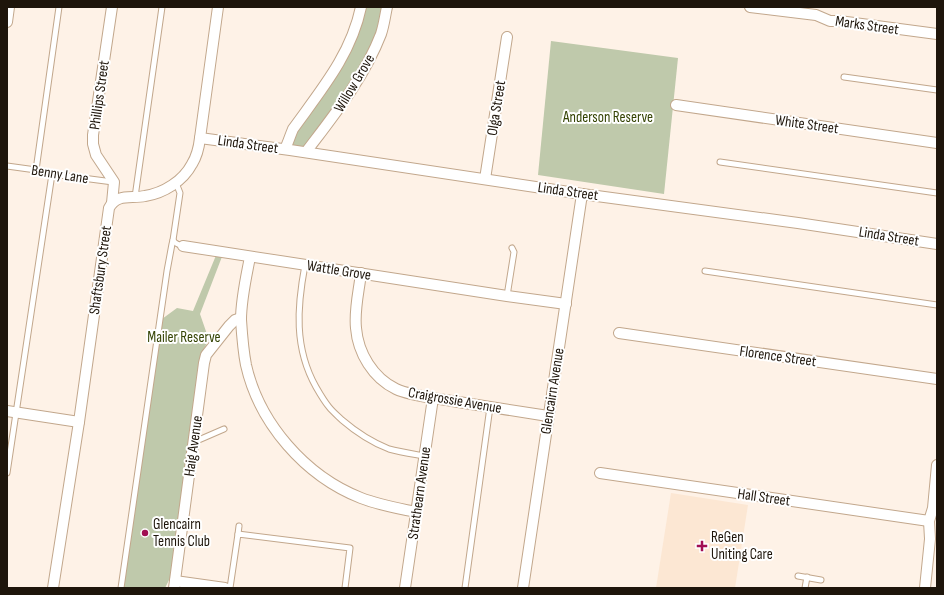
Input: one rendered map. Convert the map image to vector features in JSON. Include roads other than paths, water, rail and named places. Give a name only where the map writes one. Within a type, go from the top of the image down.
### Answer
[{"type":"street","points":[[7,22],[9,7]]},
{"type":"street","name":"Phillips Street","points":[[112,7],[92,135],[96,155],[114,182]]},
{"type":"street","points":[[112,203],[120,198],[143,197],[170,188],[192,166],[200,138],[218,7]]},
{"type":"street","name":"Willow Grove","points":[[285,149],[293,129],[331,76],[347,49],[354,34],[361,7]]},
{"type":"street","name":"Willow Grove","points":[[306,152],[347,98],[360,78],[381,33],[387,7]]},
{"type":"street","name":"Marks Street","points":[[750,7],[816,15],[834,21],[937,34]]},
{"type":"street","name":"Olga Street","points":[[485,179],[506,37]]},
{"type":"street","name":"White Street","points":[[676,105],[937,142]]},
{"type":"street","name":"Linda Street","points":[[200,138],[306,152],[582,194],[798,223],[937,244]]},
{"type":"street","points":[[112,203],[114,182]]},
{"type":"street","name":"Glencairn Avenue","points":[[523,588],[582,194]]},
{"type":"street","name":"Shaftsbury Street","points":[[53,588],[109,208],[112,203]]},
{"type":"street","name":"Wattle Grove","points":[[183,246],[566,304]]},
{"type":"street","points":[[250,257],[243,296],[241,318],[242,340],[246,365],[253,386],[270,422],[298,457],[317,473],[337,486],[360,498],[385,506],[416,512]]},
{"type":"street","name":"Craigrossie Avenue","points":[[361,273],[356,329],[358,341],[369,366],[376,375],[396,389],[407,393],[548,416]]},
{"type":"street","name":"Haig Avenue","points":[[174,585],[206,355],[228,326],[235,320],[241,318]]},
{"type":"street","name":"Florence Street","points":[[619,333],[937,379]]},
{"type":"street","name":"Strathearn Avenue","points":[[405,588],[433,398]]},
{"type":"street","points":[[12,412],[78,422]]},
{"type":"street","points":[[925,588],[930,539],[929,521],[933,508],[937,465]]},
{"type":"street","name":"Hall Street","points":[[600,473],[929,521]]},
{"type":"street","points":[[174,585],[225,588]]},
{"type":"lane","points":[[36,170],[59,7]]},
{"type":"lane","points":[[134,197],[162,7]]},
{"type":"lane","points":[[844,77],[937,90]]},
{"type":"lane","points":[[720,162],[937,193]]},
{"type":"lane","name":"Benny Lane","points":[[7,166],[52,174],[114,182]]},
{"type":"lane","points":[[7,473],[12,412],[52,174]]},
{"type":"lane","points":[[121,588],[180,193],[176,182]]},
{"type":"lane","name":"Wattle Grove","points":[[173,240],[177,244],[183,246]]},
{"type":"lane","points":[[508,296],[514,252],[512,248]]},
{"type":"lane","points":[[305,265],[299,313],[300,342],[308,371],[328,407],[365,437],[389,449],[424,456]]},
{"type":"lane","points":[[706,271],[937,305]]},
{"type":"lane","points":[[465,588],[490,407]]},
{"type":"lane","points":[[193,442],[224,429]]},
{"type":"lane","points":[[230,588],[239,526]]},
{"type":"lane","points":[[238,534],[350,548],[345,588]]},
{"type":"lane","points":[[798,576],[821,580]]},
{"type":"lane","points":[[805,588],[807,577]]},
{"type":"place","name":"Glencairn Tennis Club","points":[[145,533]]},
{"type":"place","name":"ReGen Uniting Care","points":[[702,546]]},
{"type":"park label","name":"Anderson Reserve","points":[[608,117]]},
{"type":"park label","name":"Mailer Reserve","points":[[184,337]]}]
